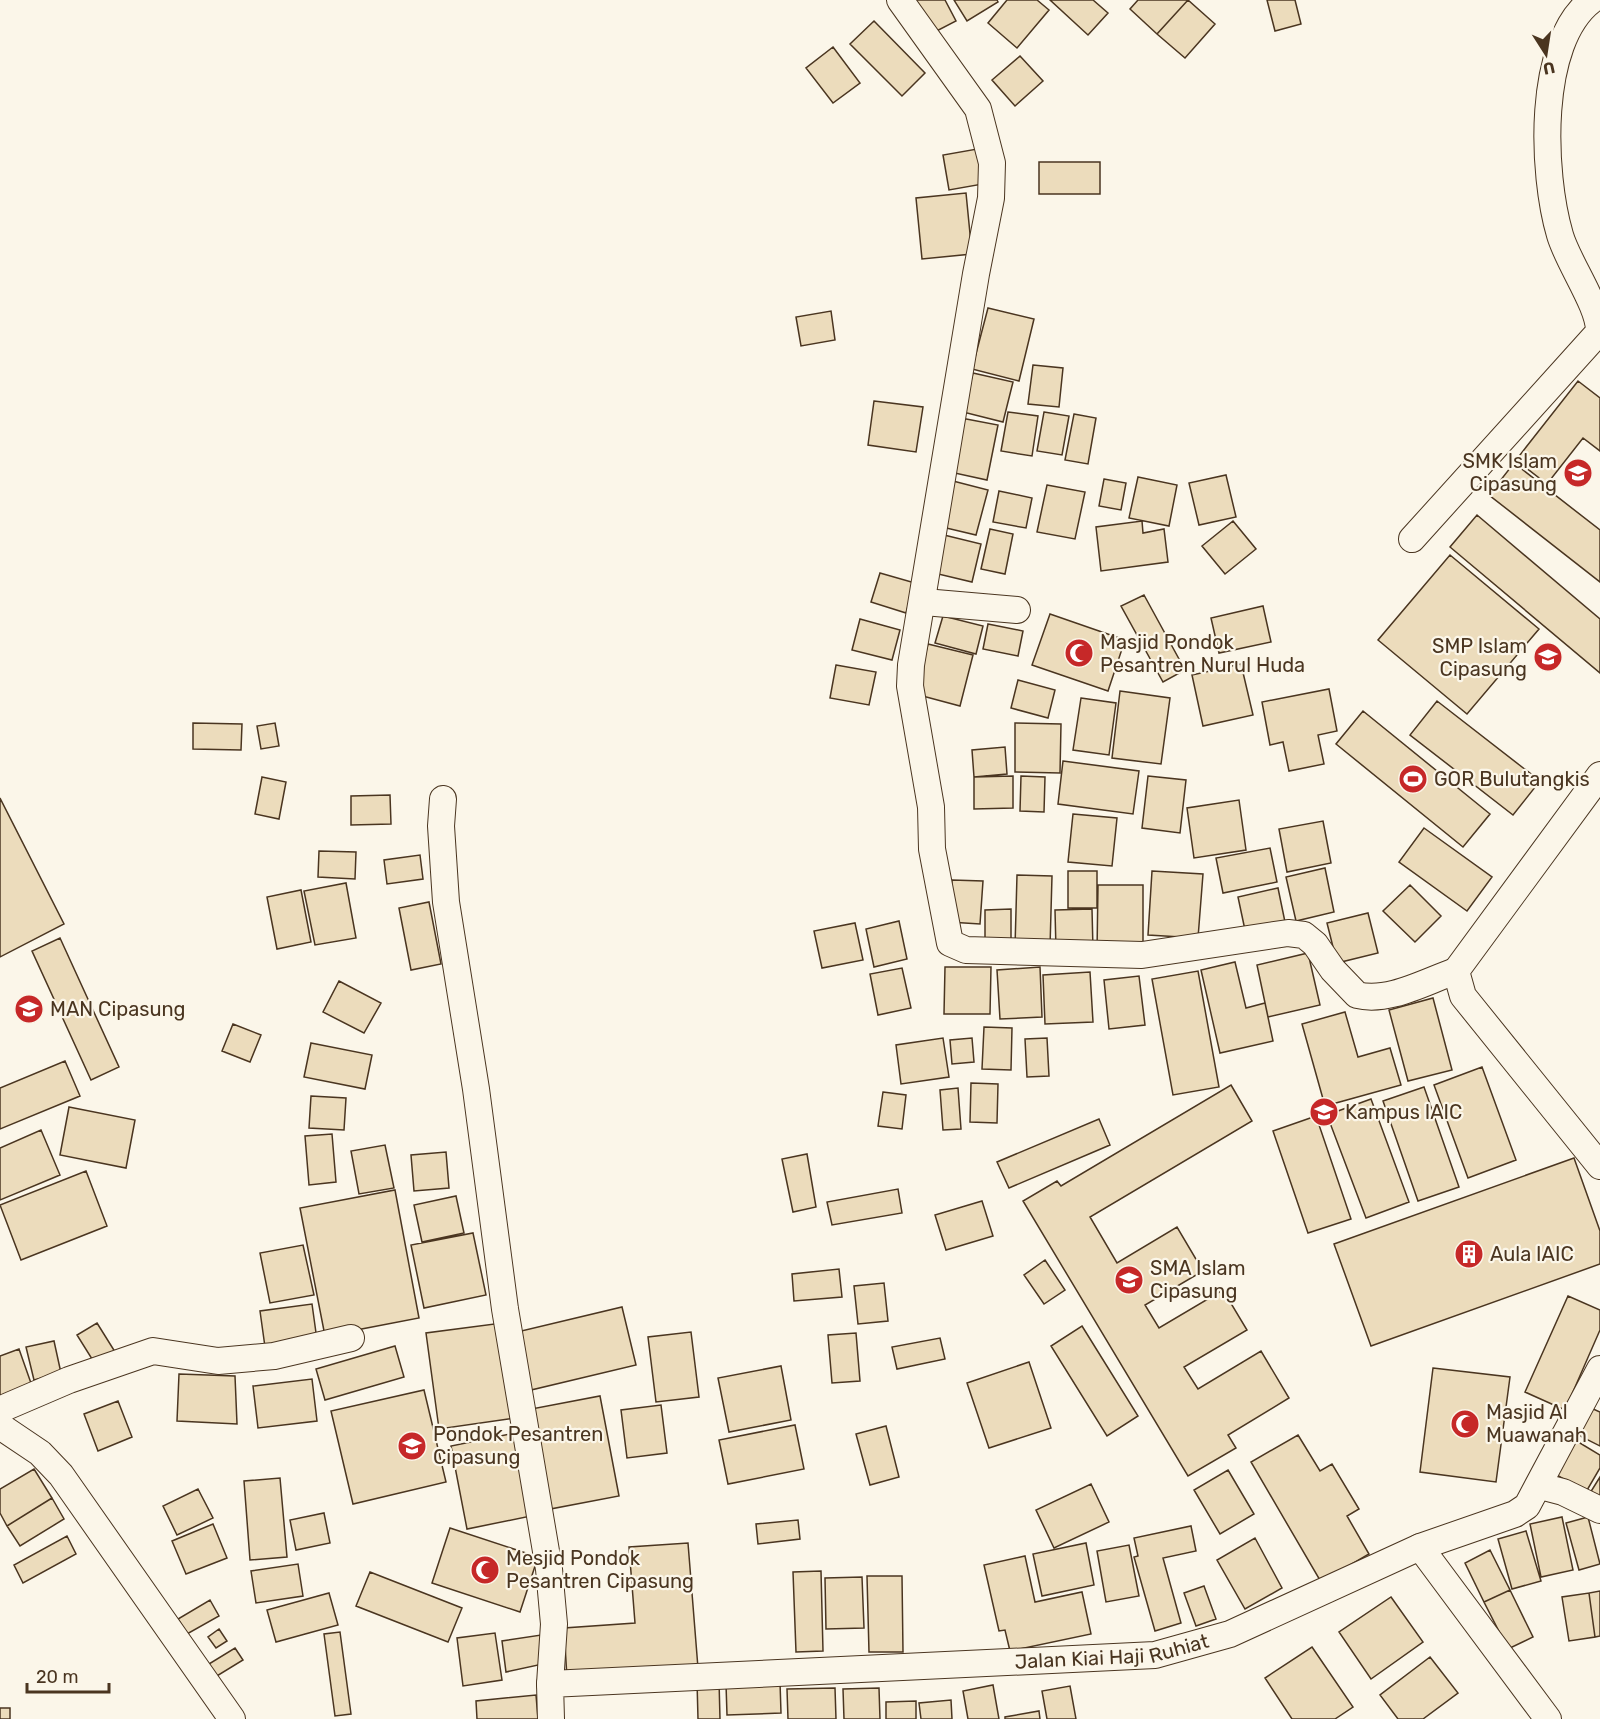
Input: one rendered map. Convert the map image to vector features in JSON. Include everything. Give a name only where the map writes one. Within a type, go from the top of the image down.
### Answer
[{"type":"street","points":[[900,0],[978,109],[992,163],[991,198],[976,274],[924,602],[911,665],[910,686],[931,807],[932,849],[950,943],[966,950],[1142,955],[1288,933],[1304,936],[1357,995],[1369,998],[1388,995],[1456,971],[1600,775]]},
{"type":"street","points":[[1412,539],[1599,332],[1599,321],[1559,233],[1548,144],[1549,92],[1559,45],[1571,24],[1592,0]]},
{"type":"street","points":[[924,602],[1017,610]]},
{"type":"street","points":[[443,799],[441,826],[446,902],[476,1089],[503,1298],[549,1569],[554,1624],[550,1684],[551,1719]]},
{"type":"street","points":[[1456,971],[1463,996],[1600,1166]]},
{"type":"street","points":[[0,1412],[6,1407],[69,1380],[153,1351],[218,1360],[274,1356],[351,1338]]},
{"type":"street","name":"Jalan Kiai Haji Ruhiat","points":[[550,1684],[1155,1655],[1230,1634],[1420,1547],[1515,1514],[1527,1506],[1540,1486],[1600,1369]]},
{"type":"street","points":[[0,1426],[40,1453],[61,1475],[232,1719]]},
{"type":"street","points":[[1540,1486],[1563,1492],[1600,1510]]},
{"type":"street","points":[[1420,1547],[1548,1719]]},
{"type":"building","points":[[908,0],[945,0],[956,21],[927,36]]},
{"type":"building","points":[[954,0],[997,0],[998,2],[967,21]]},
{"type":"building","points":[[1007,0],[1037,0],[1049,10],[1017,48],[988,23]]},
{"type":"building","points":[[1050,0],[1093,0],[1108,13],[1088,35]]},
{"type":"building","points":[[1138,0],[1188,0],[1157,34],[1130,9]]},
{"type":"building","points":[[1188,0],[1215,24],[1185,58],[1157,34]]},
{"type":"building","points":[[1267,0],[1295,0],[1301,24],[1275,31]]},
{"type":"building","points":[[874,21],[925,73],[902,96],[850,44]]},
{"type":"building","points":[[833,47],[860,83],[833,103],[806,68]]},
{"type":"building","points":[[1020,56],[1043,81],[1015,106],[992,80]]},
{"type":"building","points":[[977,149],[983,184],[949,190],[943,155]]},
{"type":"building","points":[[1039,162],[1100,162],[1100,194],[1039,194]]},
{"type":"building","points":[[966,193],[972,254],[922,259],[916,198]]},
{"type":"building","points":[[988,308],[1034,319],[1019,381],[972,369]]},
{"type":"building","points":[[831,311],[835,340],[801,346],[796,317]]},
{"type":"building","points":[[1033,365],[1063,368],[1059,407],[1028,404]]},
{"type":"building","points":[[973,373],[1013,382],[1003,422],[963,412]]},
{"type":"building","points":[[1578,381],[1600,398],[1600,451],[1583,438],[1547,484],[1516,460]]},
{"type":"building","points":[[874,401],[923,407],[916,452],[868,445]]},
{"type":"building","points":[[1008,412],[1038,416],[1032,456],[1001,451]]},
{"type":"building","points":[[1044,412],[1069,416],[1062,455],[1037,451]]},
{"type":"building","points":[[1074,414],[1096,418],[1088,464],[1065,460]]},
{"type":"building","points":[[961,418],[998,425],[987,480],[950,472]]},
{"type":"building","points":[[1514,463],[1600,530],[1600,582],[1489,495]]},
{"type":"building","points":[[1226,475],[1236,517],[1199,525],[1189,483]]},
{"type":"building","points":[[1138,477],[1177,485],[1169,526],[1129,518]]},
{"type":"building","points":[[1104,479],[1126,483],[1121,510],[1099,506]]},
{"type":"building","points":[[953,481],[988,490],[976,535],[942,527]]},
{"type":"building","points":[[1047,485],[1085,492],[1075,539],[1037,532]]},
{"type":"building","points":[[999,491],[1032,498],[1026,528],[993,522]]},
{"type":"building","points":[[1477,515],[1600,619],[1600,673],[1450,547]]},
{"type":"building","points":[[1142,521],[1143,533],[1164,529],[1168,562],[1101,571],[1096,527]]},
{"type":"building","points":[[1233,521],[1256,549],[1225,574],[1202,546]]},
{"type":"building","points":[[990,529],[1013,534],[1005,574],[981,569]]},
{"type":"building","points":[[944,535],[981,544],[972,582],[934,573]]},
{"type":"building","points":[[1450,555],[1539,629],[1467,714],[1378,640]]},
{"type":"building","points":[[880,573],[915,583],[906,613],[871,602]]},
{"type":"building","points":[[1144,595],[1185,670],[1163,682],[1121,606]]},
{"type":"building","points":[[1263,606],[1271,642],[1219,653],[1211,618]]},
{"type":"building","name":"Masjid Pondok Pesantren Nurul Huda","points":[[1050,614],[1125,640],[1108,691],[1032,665]]},
{"type":"building","points":[[943,616],[983,626],[976,654],[935,643]]},
{"type":"building","points":[[860,619],[900,630],[892,660],[852,650]]},
{"type":"building","points":[[988,624],[1023,631],[1018,656],[983,649]]},
{"type":"building","points":[[928,644],[973,655],[960,706],[915,694]]},
{"type":"building","points":[[1241,664],[1253,715],[1203,726],[1192,675]]},
{"type":"building","points":[[836,665],[876,672],[869,705],[830,698]]},
{"type":"building","points":[[1018,680],[1055,690],[1048,718],[1011,708]]},
{"type":"building","points":[[1329,689],[1337,731],[1318,735],[1324,764],[1289,771],[1283,742],[1270,745],[1262,702]]},
{"type":"building","points":[[1120,691],[1170,698],[1161,764],[1112,758]]},
{"type":"building","points":[[1081,698],[1116,703],[1109,755],[1073,750]]},
{"type":"building","points":[[1437,701],[1540,781],[1513,815],[1410,735]]},
{"type":"building","name":"GOR Bulutangkis","points":[[1363,711],[1490,814],[1463,847],[1336,744]]},
{"type":"building","points":[[193,723],[242,724],[241,750],[193,749]]},
{"type":"building","points":[[275,723],[279,746],[261,749],[257,726]]},
{"type":"building","points":[[1015,723],[1061,724],[1060,773],[1015,772]]},
{"type":"building","points":[[1005,747],[1007,774],[974,777],[972,750]]},
{"type":"building","points":[[1063,761],[1139,771],[1133,814],[1058,804]]},
{"type":"building","points":[[1013,776],[1013,808],[974,809],[974,777]]},
{"type":"building","points":[[1021,776],[1045,777],[1044,812],[1020,811]]},
{"type":"building","points":[[1148,776],[1186,780],[1180,833],[1142,828]]},
{"type":"building","points":[[262,777],[286,782],[279,819],[255,814]]},
{"type":"building","points":[[390,795],[391,824],[351,825],[351,796]]},
{"type":"building","points":[[0,798],[64,924],[0,957]]},
{"type":"building","points":[[1239,800],[1246,850],[1194,858],[1187,808]]},
{"type":"building","points":[[1073,814],[1117,818],[1112,866],[1068,862]]},
{"type":"building","points":[[1323,821],[1331,863],[1287,872],[1279,829]]},
{"type":"building","points":[[1424,828],[1492,877],[1467,911],[1399,862]]},
{"type":"building","points":[[1270,848],[1277,882],[1223,893],[1216,858]]},
{"type":"building","points":[[319,851],[356,852],[355,879],[318,877]]},
{"type":"building","points":[[420,855],[423,879],[387,884],[384,860]]},
{"type":"building","points":[[1325,868],[1334,912],[1296,921],[1286,877]]},
{"type":"building","points":[[1068,871],[1097,871],[1097,908],[1068,908]]},
{"type":"building","points":[[1152,871],[1203,874],[1198,938],[1148,935]]},
{"type":"building","points":[[1017,875],[1052,876],[1050,947],[1015,947]]},
{"type":"building","points":[[952,880],[983,881],[980,924],[949,922]]},
{"type":"building","points":[[346,883],[356,938],[315,945],[304,891]]},
{"type":"building","points":[[1098,885],[1143,885],[1143,952],[1097,952]]},
{"type":"building","points":[[1410,885],[1441,916],[1415,942],[1383,911]]},
{"type":"building","points":[[1278,888],[1285,922],[1245,930],[1238,897]]},
{"type":"building","points":[[301,890],[311,942],[277,949],[267,897]]},
{"type":"building","points":[[429,902],[441,964],[411,970],[399,908]]},
{"type":"building","points":[[1011,909],[1011,943],[985,943],[985,910]]},
{"type":"building","points":[[1092,909],[1093,950],[1056,950],[1055,910]]},
{"type":"building","points":[[1368,913],[1378,953],[1337,963],[1327,923]]},
{"type":"building","points":[[899,921],[907,959],[874,967],[866,929]]},
{"type":"building","points":[[855,923],[863,960],[822,968],[814,931]]},
{"type":"building","points":[[60,938],[119,1067],[91,1080],[32,951]]},
{"type":"building","points":[[1308,953],[1320,1005],[1268,1017],[1257,965]]},
{"type":"building","points":[[1235,962],[1246,1008],[1265,1003],[1273,1041],[1220,1053],[1201,970]]},
{"type":"building","points":[[945,967],[991,967],[990,1014],[944,1014]]},
{"type":"building","points":[[1040,967],[1042,1017],[1000,1019],[997,970]]},
{"type":"building","points":[[902,968],[911,1008],[878,1015],[870,974]]},
{"type":"building","points":[[1198,971],[1219,1087],[1173,1095],[1152,979]]},
{"type":"building","points":[[1090,972],[1093,1022],[1045,1024],[1043,975]]},
{"type":"building","points":[[1139,976],[1145,1025],[1109,1029],[1104,980]]},
{"type":"building","points":[[339,981],[381,1003],[364,1033],[323,1012]]},
{"type":"building","points":[[1433,998],[1452,1070],[1408,1081],[1389,1010]]},
{"type":"building","points":[[1345,1012],[1358,1057],[1390,1048],[1401,1085],[1325,1106],[1302,1024]]},
{"type":"building","points":[[233,1024],[261,1035],[250,1062],[222,1051]]},
{"type":"building","points":[[984,1027],[1012,1028],[1011,1070],[982,1069]]},
{"type":"building","points":[[943,1038],[949,1077],[901,1084],[896,1045]]},
{"type":"building","points":[[972,1038],[974,1062],[952,1064],[950,1040]]},
{"type":"building","points":[[1047,1038],[1049,1076],[1027,1077],[1025,1039]]},
{"type":"building","points":[[311,1043],[372,1055],[365,1089],[304,1077]]},
{"type":"building","points":[[65,1061],[80,1096],[0,1129],[0,1088]]},
{"type":"building","points":[[1482,1067],[1516,1160],[1468,1178],[1434,1085]]},
{"type":"building","points":[[971,1083],[998,1084],[997,1123],[970,1122]]},
{"type":"building","name":"SMA Islam Cipasung","points":[[1231,1085],[1252,1121],[1090,1217],[1117,1263],[1177,1227],[1203,1271],[1145,1305],[1159,1328],[1223,1290],[1247,1330],[1184,1367],[1198,1389],[1261,1351],[1289,1398],[1228,1435],[1236,1448],[1188,1476],[1023,1201],[1057,1181],[1061,1186]]},
{"type":"building","points":[[1424,1087],[1459,1187],[1418,1201],[1383,1101]]},
{"type":"building","points":[[958,1088],[961,1129],[943,1130],[940,1090]]},
{"type":"building","points":[[883,1092],[906,1095],[902,1129],[878,1126]]},
{"type":"building","points":[[311,1096],[346,1098],[344,1130],[309,1128]]},
{"type":"building","points":[[1371,1099],[1409,1202],[1366,1218],[1327,1115]]},
{"type":"building","points":[[69,1107],[135,1120],[126,1168],[60,1155]]},
{"type":"building","points":[[1316,1116],[1351,1219],[1308,1233],[1273,1131]]},
{"type":"building","points":[[1099,1119],[1110,1145],[1009,1188],[997,1162]]},
{"type":"building","points":[[41,1130],[60,1175],[0,1200],[0,1148]]},
{"type":"building","points":[[332,1134],[336,1182],[309,1185],[305,1136]]},
{"type":"building","points":[[385,1145],[394,1188],[359,1194],[351,1151]]},
{"type":"building","points":[[446,1152],[449,1188],[414,1191],[411,1155]]},
{"type":"building","points":[[807,1154],[816,1207],[793,1212],[782,1159]]},
{"type":"building","name":"Aula IAIC","points":[[1574,1158],[1600,1231],[1600,1264],[1371,1346],[1334,1244]]},
{"type":"building","points":[[86,1171],[107,1226],[21,1260],[0,1205]]},
{"type":"building","points":[[898,1189],[902,1213],[832,1225],[827,1202]]},
{"type":"building","points":[[395,1190],[419,1318],[325,1336],[300,1208]]},
{"type":"building","points":[[456,1196],[464,1233],[422,1242],[414,1205]]},
{"type":"building","points":[[982,1201],[993,1236],[946,1250],[935,1215]]},
{"type":"building","points":[[473,1233],[486,1295],[424,1308],[411,1245]]},
{"type":"building","points":[[303,1245],[314,1295],[270,1303],[260,1253]]},
{"type":"building","points":[[1045,1260],[1065,1290],[1044,1304],[1024,1275]]},
{"type":"building","points":[[839,1269],[842,1297],[794,1301],[792,1274]]},
{"type":"building","points":[[884,1283],[888,1321],[858,1324],[854,1286]]},
{"type":"building","points":[[1568,1296],[1600,1310],[1600,1330],[1565,1410],[1525,1392]]},
{"type":"building","points":[[312,1304],[317,1340],[265,1347],[260,1311]]},
{"type":"building","points":[[622,1307],[636,1365],[531,1390],[517,1332]]},
{"type":"building","points":[[97,1323],[117,1355],[97,1367],[77,1335]]},
{"type":"building","points":[[502,1323],[515,1418],[439,1429],[426,1333]]},
{"type":"building","points":[[1082,1326],[1138,1416],[1107,1436],[1051,1346]]},
{"type":"building","points":[[691,1332],[699,1397],[656,1402],[648,1337]]},
{"type":"building","points":[[856,1333],[860,1381],[832,1383],[828,1335]]},
{"type":"building","points":[[940,1338],[945,1359],[897,1369],[892,1347]]},
{"type":"building","points":[[54,1341],[61,1373],[34,1380],[26,1347]]},
{"type":"building","points":[[395,1346],[404,1377],[325,1400],[316,1369]]},
{"type":"building","points":[[19,1349],[32,1386],[0,1397],[0,1356]]},
{"type":"building","points":[[1029,1362],[1051,1428],[989,1448],[967,1383]]},
{"type":"building","points":[[781,1366],[791,1420],[729,1432],[718,1378]]},
{"type":"building","name":"Masjid Al Muawanah","points":[[1433,1368],[1510,1377],[1496,1482],[1420,1472]]},
{"type":"building","points":[[179,1374],[235,1376],[237,1424],[177,1421]]},
{"type":"building","points":[[312,1379],[317,1421],[258,1428],[253,1386]]},
{"type":"building","points":[[424,1390],[446,1482],[353,1504],[331,1411]]},
{"type":"building","points":[[600,1396],[619,1496],[545,1510],[526,1410]]},
{"type":"building","points":[[118,1401],[132,1437],[98,1451],[84,1414]]},
{"type":"building","points":[[661,1405],[667,1453],[627,1458],[621,1410]]},
{"type":"building","points":[[1591,1408],[1600,1412],[1600,1446],[1578,1435]]},
{"type":"building","points":[[795,1425],[804,1469],[728,1484],[719,1440]]},
{"type":"building","points":[[886,1426],[899,1477],[870,1485],[856,1434]]},
{"type":"building","points":[[515,1433],[531,1516],[467,1529],[451,1446]]},
{"type":"building","points":[[1298,1435],[1320,1471],[1332,1464],[1359,1509],[1347,1516],[1369,1554],[1321,1582],[1251,1462]]},
{"type":"building","points":[[1575,1440],[1600,1455],[1600,1468],[1586,1492],[1555,1474]]},
{"type":"building","points":[[34,1469],[52,1498],[7,1526],[0,1513],[0,1489]]},
{"type":"building","points":[[1228,1470],[1254,1514],[1220,1534],[1194,1490]]},
{"type":"building","points":[[1600,1477],[1600,1499],[1590,1493]]},
{"type":"building","points":[[280,1478],[287,1557],[250,1560],[244,1481]]},
{"type":"building","points":[[1091,1484],[1109,1522],[1054,1548],[1036,1510]]},
{"type":"building","points":[[198,1489],[213,1518],[177,1535],[163,1506]]},
{"type":"building","points":[[52,1498],[64,1519],[20,1546],[7,1526]]},
{"type":"building","points":[[324,1513],[330,1543],[296,1550],[290,1520]]},
{"type":"building","points":[[1562,1517],[1573,1570],[1541,1577],[1530,1524]]},
{"type":"building","points":[[1588,1517],[1600,1564],[1579,1570],[1566,1523]]},
{"type":"building","points":[[798,1520],[800,1539],[758,1544],[756,1524]]},
{"type":"building","points":[[213,1524],[227,1558],[186,1574],[172,1541]]},
{"type":"building","points":[[1191,1526],[1196,1551],[1163,1558],[1181,1623],[1155,1631],[1134,1557],[1138,1556],[1134,1538]]},
{"type":"building","name":"Mesjid Pondok Pesantren Cipasung","points":[[450,1528],[538,1557],[520,1612],[432,1583]]},
{"type":"building","points":[[1526,1531],[1541,1581],[1512,1589],[1498,1539]]},
{"type":"building","points":[[67,1536],[76,1554],[23,1583],[14,1565]]},
{"type":"building","points":[[1255,1538],[1282,1588],[1245,1609],[1217,1560]]},
{"type":"building","points":[[688,1543],[698,1668],[567,1678],[564,1628],[635,1623],[629,1547]]},
{"type":"building","points":[[1086,1543],[1094,1585],[1042,1596],[1033,1554]]},
{"type":"building","points":[[1129,1545],[1139,1596],[1106,1602],[1097,1551]]},
{"type":"building","points":[[1490,1550],[1510,1590],[1484,1602],[1465,1563]]},
{"type":"building","points":[[1025,1556],[1035,1602],[1082,1592],[1091,1634],[1010,1651],[1005,1630],[999,1631],[984,1565]]},
{"type":"building","points":[[298,1564],[303,1596],[256,1603],[251,1571]]},
{"type":"building","points":[[821,1571],[823,1651],[796,1652],[793,1572]]},
{"type":"building","points":[[370,1572],[462,1608],[448,1642],[356,1606]]},
{"type":"building","points":[[867,1576],[902,1576],[903,1652],[869,1652]]},
{"type":"building","points":[[862,1577],[864,1628],[826,1629],[825,1578]]},
{"type":"building","points":[[1204,1586],[1216,1619],[1196,1626],[1184,1593]]},
{"type":"building","points":[[1510,1590],[1533,1637],[1508,1649],[1484,1602]]},
{"type":"building","points":[[1600,1591],[1600,1636],[1595,1637],[1589,1593]]},
{"type":"building","points":[[329,1593],[338,1625],[276,1642],[267,1610]]},
{"type":"building","points":[[1589,1593],[1595,1637],[1569,1641],[1562,1597]]},
{"type":"building","points":[[1391,1597],[1423,1642],[1371,1679],[1339,1632]]},
{"type":"building","points":[[210,1600],[219,1616],[187,1634],[178,1619]]},
{"type":"building","points":[[219,1629],[227,1641],[216,1648],[208,1637]]},
{"type":"building","points":[[340,1632],[351,1714],[335,1716],[324,1634]]},
{"type":"building","points":[[495,1633],[502,1680],[463,1686],[457,1638]]},
{"type":"building","points":[[541,1635],[543,1664],[506,1672],[502,1641]]},
{"type":"building","points":[[1312,1647],[1353,1707],[1335,1719],[1292,1719],[1265,1678]]},
{"type":"building","points":[[235,1648],[243,1660],[212,1679],[204,1667]]},
{"type":"building","points":[[1430,1657],[1458,1693],[1423,1719],[1398,1719],[1380,1695]]},
{"type":"building","points":[[719,1680],[720,1719],[698,1719],[697,1681]]},
{"type":"building","points":[[780,1682],[781,1713],[727,1715],[726,1684]]},
{"type":"building","points":[[993,1685],[999,1719],[968,1719],[963,1691]]},
{"type":"building","points":[[1070,1686],[1076,1719],[1047,1719],[1042,1691]]},
{"type":"building","points":[[835,1688],[836,1719],[788,1719],[787,1689]]},
{"type":"building","points":[[879,1688],[880,1719],[844,1719],[843,1689]]},
{"type":"building","points":[[536,1695],[538,1719],[477,1719],[476,1701]]},
{"type":"building","points":[[951,1700],[952,1719],[921,1719],[919,1703]]},
{"type":"building","points":[[916,1701],[916,1719],[886,1719],[886,1702]]},
{"type":"building","points":[[0,1708],[10,1708],[10,1719],[0,1719]]},
{"type":"building","points":[[1039,1711],[1040,1719],[1005,1719],[1005,1717]]},
{"type":"place","name":"SMK Islam Cipasung","points":[[1578,473]]},
{"type":"place","name":"Masjid Pondok Pesantren Nurul Huda","points":[[1079,653]]},
{"type":"place","name":"SMP Islam Cipasung","points":[[1548,657]]},
{"type":"place","name":"GOR Bulutangkis","points":[[1413,779]]},
{"type":"place","name":"MAN Cipasung","points":[[29,1009]]},
{"type":"place","name":"Kampus IAIC","points":[[1324,1112]]},
{"type":"place","name":"Aula IAIC","points":[[1469,1254]]},
{"type":"place","name":"SMA Islam Cipasung","points":[[1129,1280]]},
{"type":"place","name":"Masjid Al Muawanah","points":[[1465,1424]]},
{"type":"place","name":"Pondok Pesantren Cipasung","points":[[412,1446]]},
{"type":"place","name":"Mesjid Pondok Pesantren Cipasung","points":[[485,1570]]}]
